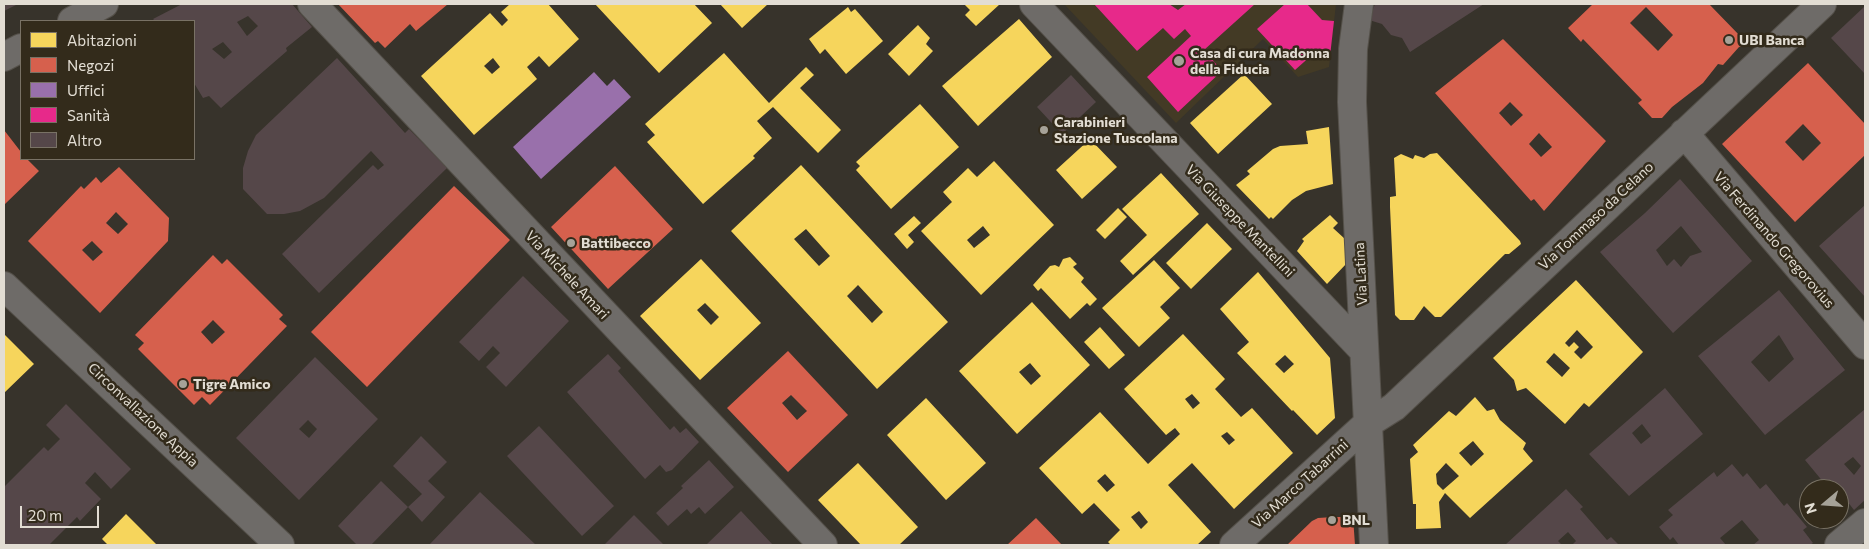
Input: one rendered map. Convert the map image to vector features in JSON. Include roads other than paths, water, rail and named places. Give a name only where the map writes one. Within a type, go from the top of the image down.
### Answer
[{"type":"street","points":[[74,20],[104,4]]},
{"type":"street","name":"Via Michele Amari","points":[[312,4],[823,545]]},
{"type":"street","name":"Via Giuseppe Mantellini","points":[[1034,4],[1364,350]]},
{"type":"street","name":"Via Latina","points":[[1359,4],[1353,49],[1352,102],[1374,545]]},
{"type":"street","name":"Via Tommaso da Celano","points":[[1367,424],[1394,407],[1822,4]]},
{"type":"street","points":[[4,57],[20,49]]},
{"type":"street","name":"Via Ferdinando Gregorovius","points":[[1684,133],[1865,345]]},
{"type":"street","name":"Circonvallazione Appia","points":[[4,286],[160,430],[280,545]]},
{"type":"street","name":"Via Marco Tabarrini","points":[[1234,545],[1367,424]]},
{"type":"street","points":[[1839,545],[1865,523]]},
{"type":"place","name":"UBI Banca","points":[[1729,40]]},
{"type":"place","name":"Casa di cura Madonna della Fiducia","points":[[1179,61]]},
{"type":"place","name":"Carabinieri Stazione Tuscolana","points":[[1044,130]]},
{"type":"place","name":"Battibecco","points":[[571,243]]},
{"type":"place","name":"Tigre Amico","points":[[183,384]]},
{"type":"place","name":"BNL","points":[[1332,520]]}]
